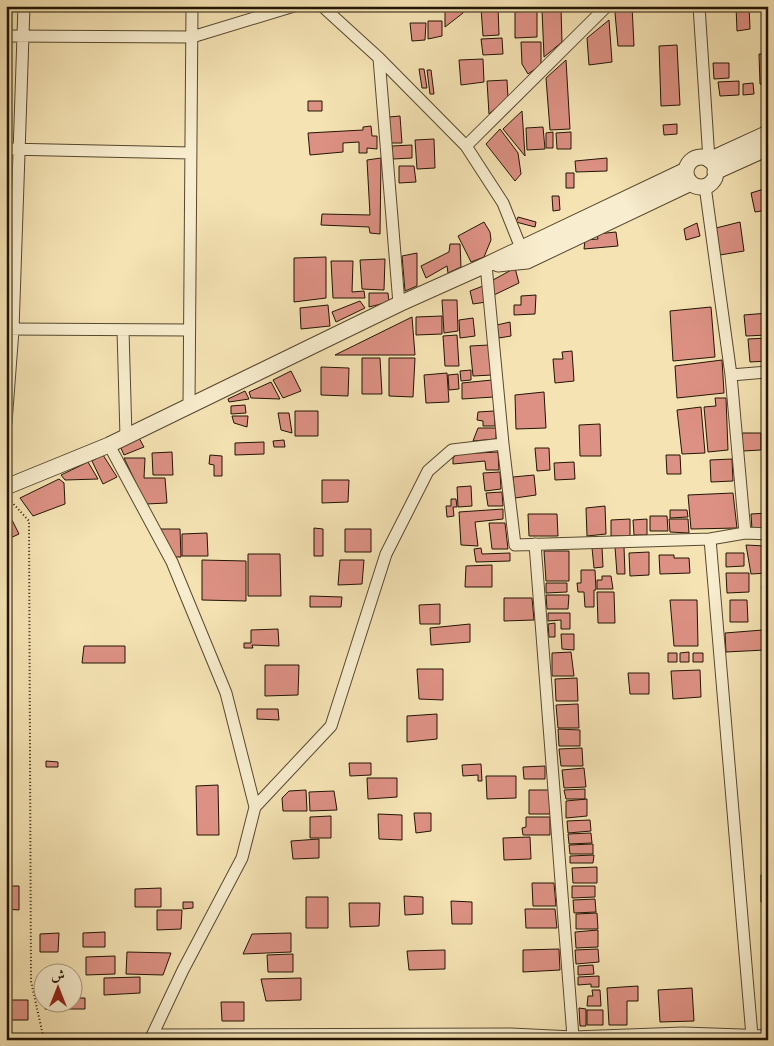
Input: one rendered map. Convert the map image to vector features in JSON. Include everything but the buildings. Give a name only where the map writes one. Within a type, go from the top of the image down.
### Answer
[{"type":"street","points":[[6,423],[24,6]]},
{"type":"street","points":[[189,406],[192,6]]},
{"type":"street","points":[[6,36],[192,37],[294,6]]},
{"type":"street","points":[[322,6],[379,58],[466,146],[503,203],[521,248]]},
{"type":"street","points":[[466,146],[607,6]]},
{"type":"street","points":[[6,487],[109,445],[399,304],[521,248],[694,180],[713,181],[699,6]]},
{"type":"street","points":[[379,58],[399,304]]},
{"type":"street","points":[[712,166],[768,133]]},
{"type":"street","points":[[712,166],[768,148]]},
{"type":"street","points":[[6,149],[191,153]]},
{"type":"street","points":[[712,166],[705,158],[695,158],[688,165],[694,180],[731,375],[745,533]]},
{"type":"street","points":[[486,265],[527,261],[694,180]]},
{"type":"street","points":[[486,265],[502,444],[515,545],[710,539],[745,533],[768,534]]},
{"type":"street","points":[[10,330],[189,330]]},
{"type":"street","points":[[123,330],[126,437]]},
{"type":"street","points":[[731,375],[768,372]]},
{"type":"street","points":[[255,807],[331,726],[386,554],[428,471],[452,450],[502,444]]},
{"type":"street","points":[[109,445],[172,562],[226,693],[255,807],[242,858],[151,1037],[768,1036]]},
{"type":"street","points":[[710,539],[752,1036]]},
{"type":"street","points":[[535,544],[573,1037]]},
{"type":"path","points":[[6,495],[29,521],[31,981],[44,1040]]}]
